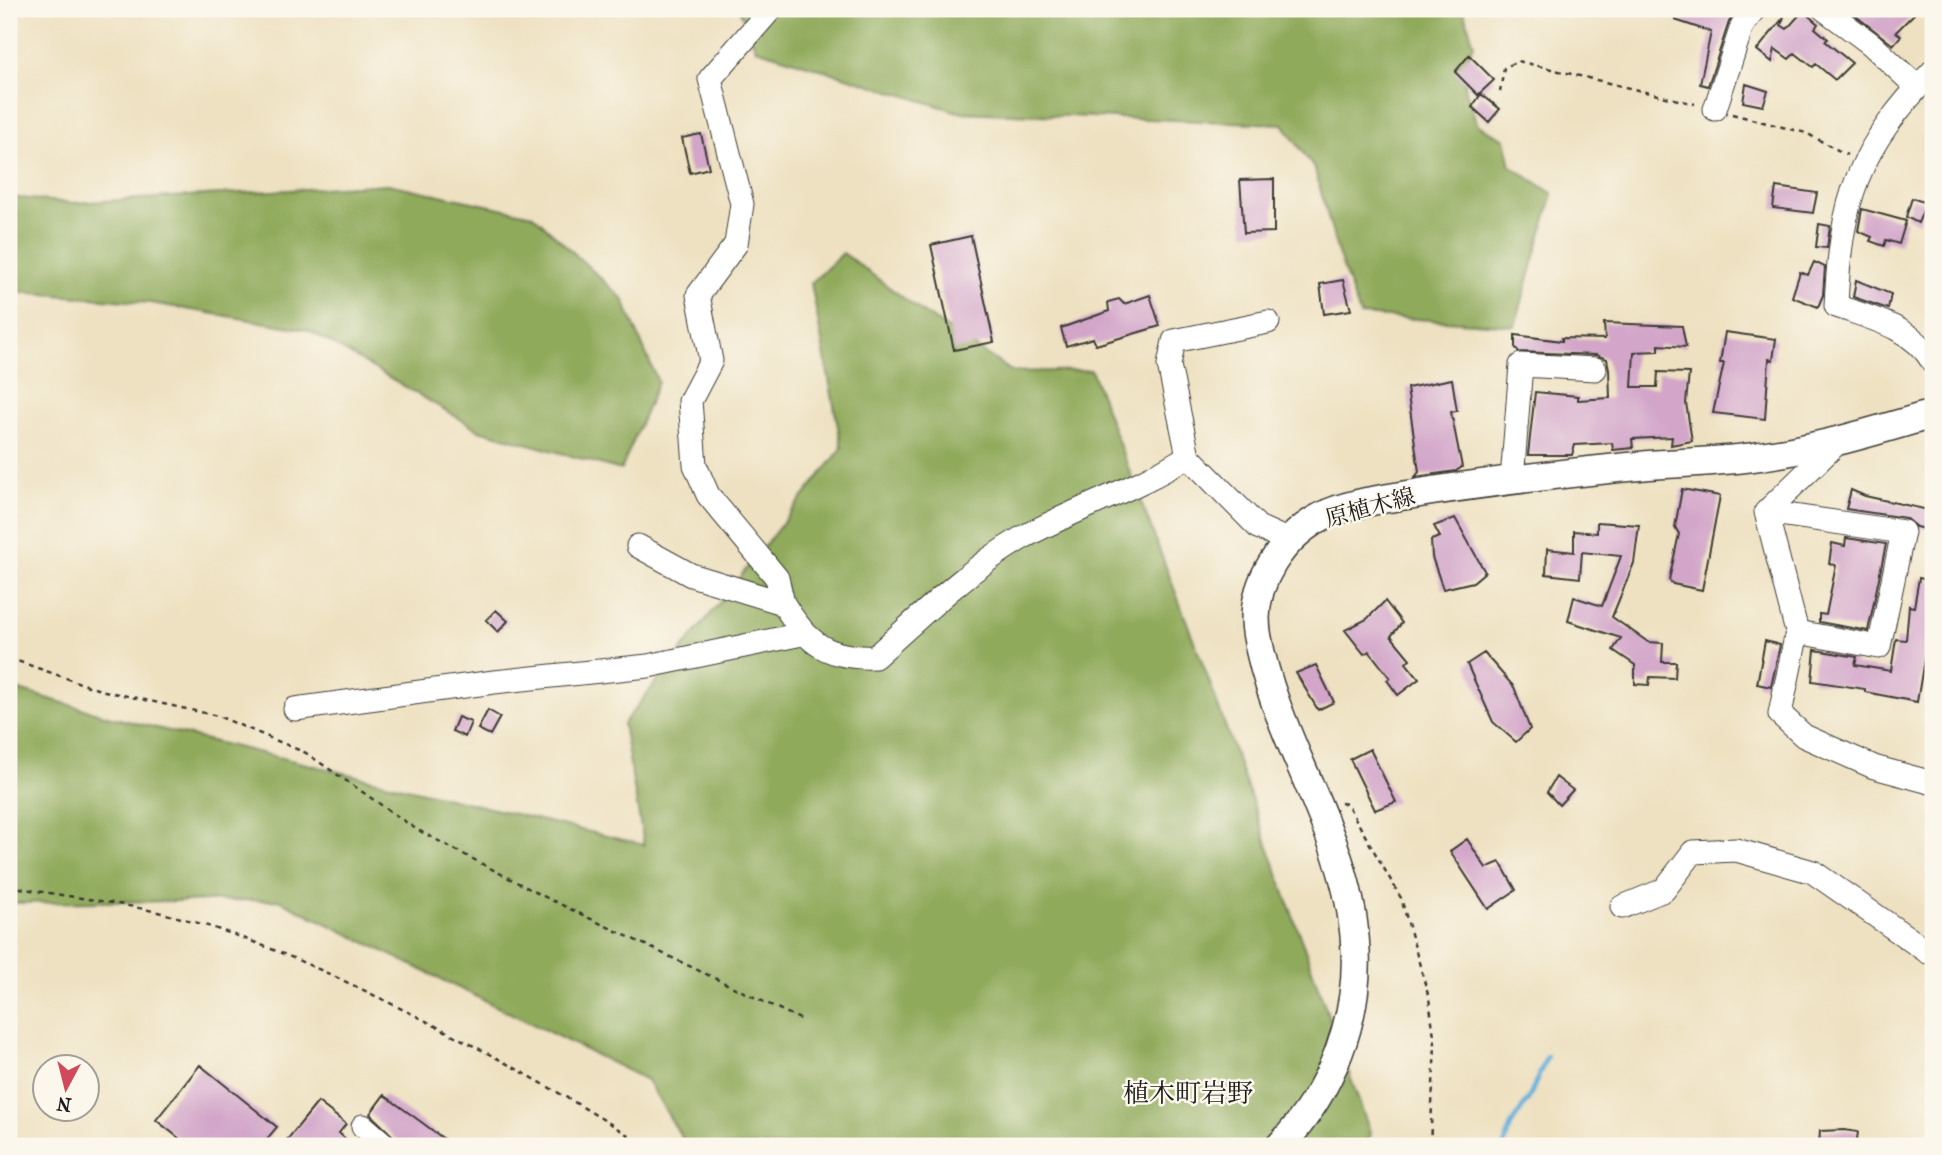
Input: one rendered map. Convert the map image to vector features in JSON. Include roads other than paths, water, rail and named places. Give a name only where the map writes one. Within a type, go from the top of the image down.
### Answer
[{"type":"main road","name":"原植木線","points":[[1280,1146],[1323,1090],[1343,1043],[1353,993],[1356,943],[1341,866],[1278,705],[1256,633],[1260,592],[1267,572],[1287,540],[1329,513],[1378,500],[1513,480],[1759,457],[1838,442],[1933,414]]},
{"type":"street","points":[[771,9],[710,79],[742,204],[736,244],[698,295],[711,361],[690,401],[695,465],[708,495],[777,578],[783,603],[802,634],[845,658],[875,657],[963,577],[1018,540],[1056,520],[1162,473],[1188,456]]},
{"type":"street","points":[[1715,109],[1742,26],[1755,9]]},
{"type":"street","points":[[1824,9],[1925,79],[1904,101],[1863,163],[1850,195],[1839,249],[1836,306],[1889,324],[1919,341],[1933,362]]},
{"type":"street","points":[[1268,322],[1174,341],[1169,365],[1188,456],[1258,527],[1287,540]]},
{"type":"street","points":[[1513,480],[1521,365],[1595,369]]},
{"type":"street","points":[[1766,512],[1838,442]]},
{"type":"street","points":[[1766,512],[1797,632],[1780,714],[1804,736],[1874,767],[1933,783]]},
{"type":"street","points":[[1766,512],[1903,532],[1879,646],[1797,632]]},
{"type":"street","points":[[638,546],[691,575],[783,603]]},
{"type":"street","points":[[295,709],[495,682],[648,666],[802,634]]},
{"type":"street","points":[[1622,907],[1664,890],[1693,852],[1737,850],[1814,872],[1933,953]]},
{"type":"street","points":[[363,1126],[386,1146]]},
{"type":"waterway","points":[[1504,1146],[1511,1125],[1529,1098],[1547,1056]]},
{"type":"district","name":"植木町岩野","points":[[1188,1093]]}]
